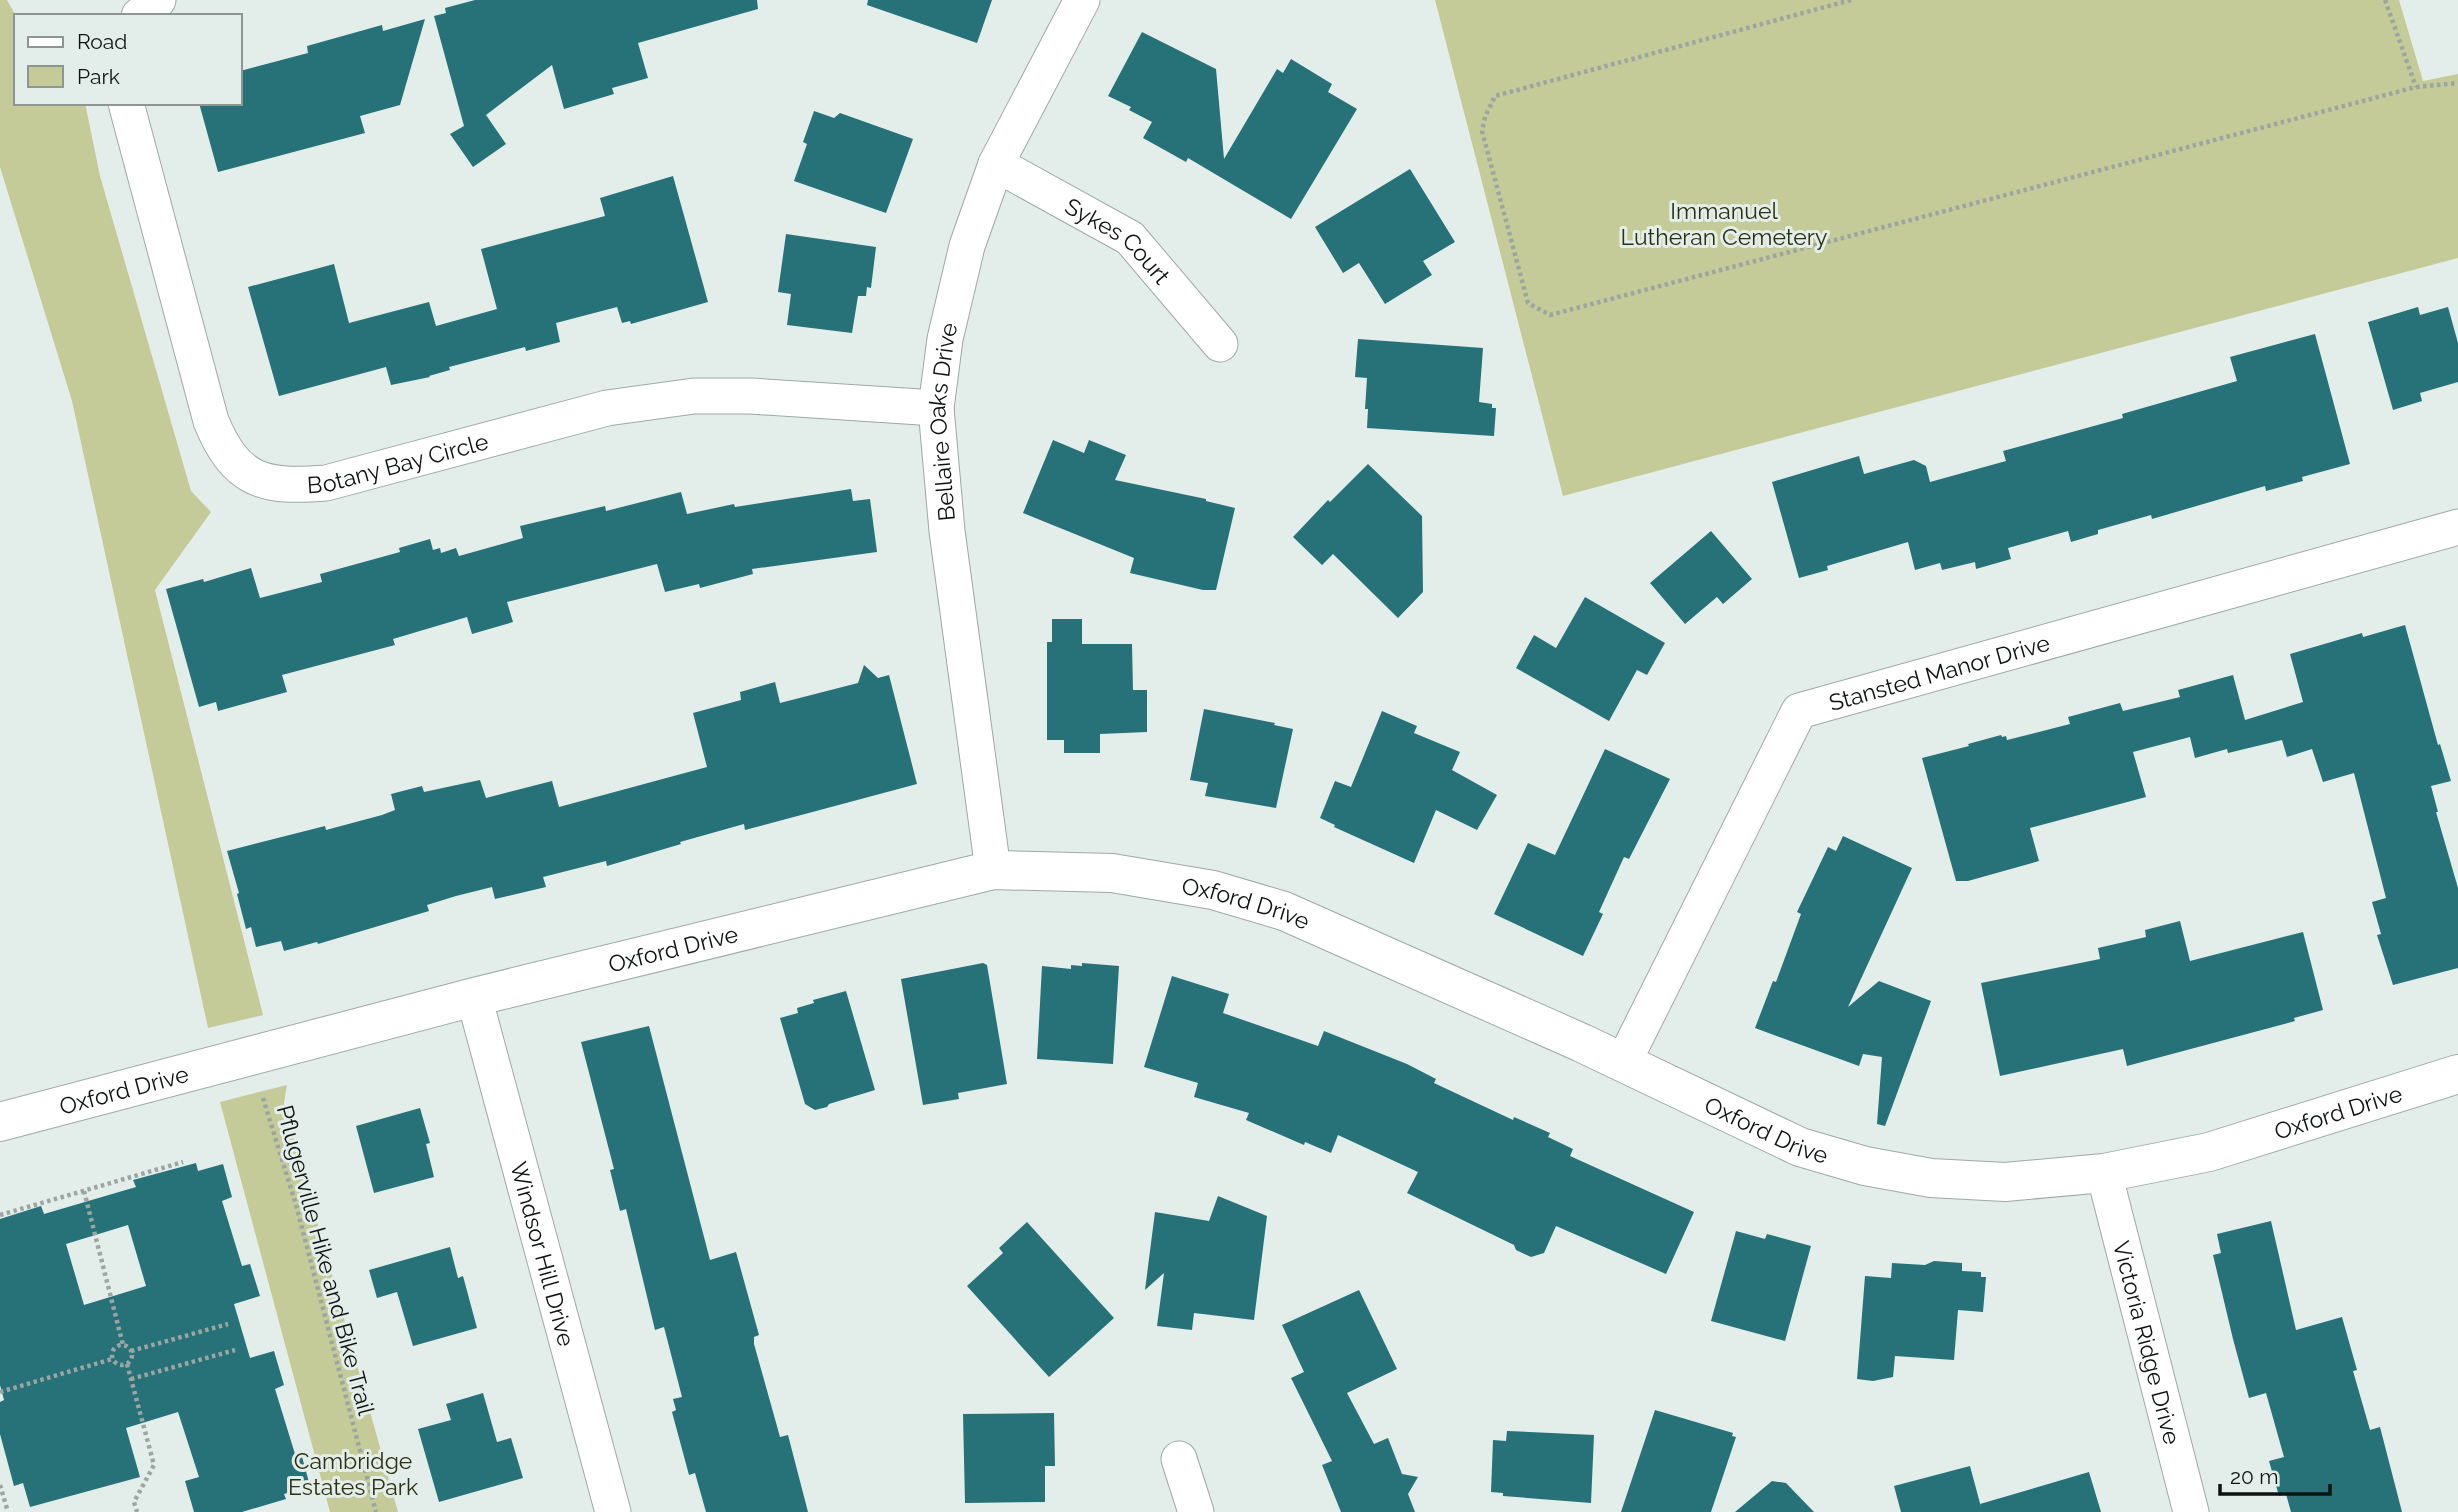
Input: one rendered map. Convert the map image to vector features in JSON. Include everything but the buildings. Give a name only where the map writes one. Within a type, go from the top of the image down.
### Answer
[{"type":"street","points":[[141,14],[158,0]]},
{"type":"street","name":"Bellaire Oaks Drive","points":[[993,870],[947,531],[936,408],[945,340],[967,246],[996,164],[1082,0]]},
{"type":"street","name":"Botany Bay Circle","points":[[127,105],[212,421],[222,446],[237,467],[262,480],[294,486],[326,483],[607,408],[694,396],[751,396],[936,408]]},
{"type":"street","name":"Sykes Court","points":[[996,164],[1130,238],[1220,344]]},
{"type":"street","name":"Stansted Manor Drive","points":[[1623,1063],[1799,711],[2458,527]]},
{"type":"street","name":"Oxford Drive","points":[[0,1122],[474,997],[993,870],[1112,873],[1213,890],[1284,911],[1623,1063],[1800,1147],[1865,1166],[1931,1178],[2006,1182],[2104,1173],[2209,1152],[2458,1074]]},
{"type":"street","name":"Windsor Hill Drive","points":[[474,997],[613,1512]]},
{"type":"street","name":"Victoria Ridge Drive","points":[[2104,1173],[2190,1512]]},
{"type":"street","points":[[1180,1459],[1196,1512]]},
{"type":"path","points":[[1852,0],[1495,96],[1482,131],[1528,303],[1550,315],[2416,88],[2458,83]]},
{"type":"path","points":[[2385,0],[2416,88]]},
{"type":"path","name":"Pflugerville Hike and Bike Trail","points":[[262,1098],[296,1205],[376,1512]]},
{"type":"path","points":[[0,1215],[183,1162]]},
{"type":"path","points":[[84,1191],[123,1345],[131,1351],[132,1357],[127,1364],[119,1365],[112,1359]]},
{"type":"path","points":[[131,1351],[228,1324]]},
{"type":"path","points":[[112,1359],[114,1349],[123,1345]]},
{"type":"path","points":[[131,1379],[235,1350]]},
{"type":"path","points":[[0,1392],[112,1359]]},
{"type":"path","points":[[127,1364],[155,1465],[134,1502],[137,1512]]},
{"type":"path","points":[[0,1485],[8,1512]]},
{"type":"green space","points":[[0,0],[7,0],[15,14],[14,105],[85,105],[100,176],[191,491],[211,512],[155,590],[263,1015],[208,1028],[72,401],[0,167]]},
{"type":"green space","name":"Immanuel Lutheran Cemetery","points":[[1435,0],[2399,0],[2423,81],[2458,74],[2458,258],[1563,496]]},
{"type":"green space","name":"Cambridge Estates Park","points":[[287,1085],[284,1103],[398,1512],[330,1512],[220,1102]]}]
